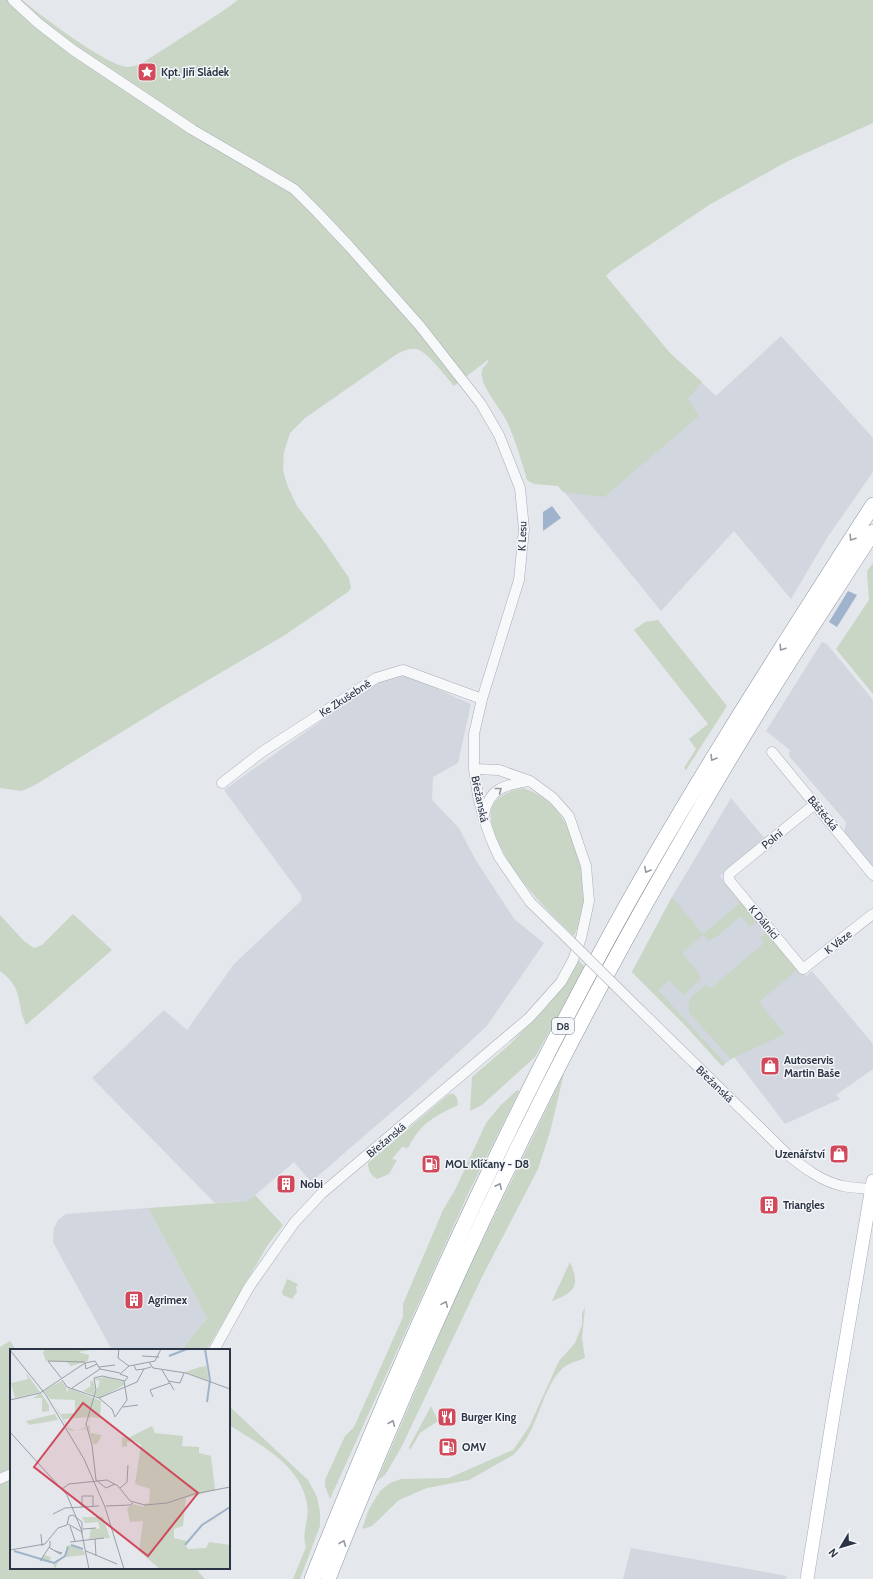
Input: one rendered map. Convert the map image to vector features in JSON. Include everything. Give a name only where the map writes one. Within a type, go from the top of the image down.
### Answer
[{"type":"highway","name":"D8","points":[[312,1579],[360,1459],[475,1201],[580,992],[652,861],[748,700],[873,505]]},
{"type":"highway","name":"D8","points":[[328,1579],[368,1480],[488,1208],[590,1006],[667,866],[761,707],[873,532]]},
{"type":"main road","points":[[807,1579],[872,1185]]},
{"type":"street","name":"K Lesu","points":[[13,0],[38,23],[73,50],[193,130],[294,190],[344,240],[420,326],[480,404],[499,435],[520,488],[524,529],[519,580],[482,699],[474,734],[474,769]]},
{"type":"street","name":"Ke Zkušebně","points":[[222,783],[262,752],[376,678],[403,670],[482,699]]},
{"type":"street","name":"Báštěcká","points":[[772,752],[873,875]]},
{"type":"street","name":"Břežanská","points":[[215,1349],[249,1288],[300,1217],[321,1194],[529,1018],[561,982],[573,960],[581,938],[589,902],[586,866],[569,816],[553,798],[530,781],[499,770],[474,769],[478,796],[490,839],[499,857],[530,902],[558,930],[640,1010],[787,1154],[818,1176],[842,1186],[872,1185]]},
{"type":"street","points":[[484,819],[486,804],[494,793],[506,785],[530,781]]},
{"type":"street","name":"Polní","points":[[729,874],[815,804]]},
{"type":"street","name":"K Dálnici","points":[[729,874],[729,880],[803,969]]},
{"type":"street","name":"K Váze","points":[[803,969],[873,914]]},
{"type":"street","points":[[0,1479],[10,1474]]},
{"type":"shaded area","points":[[781,336],[873,438],[873,472],[827,538],[791,599],[734,531],[661,611],[509,424],[484,384],[481,374],[483,368],[490,359],[670,353],[716,396]]},
{"type":"shaded area","points":[[822,642],[827,644],[873,700],[873,865],[871,867],[844,834],[846,822],[789,756],[789,752],[791,751],[766,731]]},
{"type":"shaded area","points":[[402,673],[471,704],[458,763],[433,777],[432,800],[459,828],[475,859],[515,920],[544,943],[486,1027],[416,1091],[311,1182],[294,1162],[248,1201],[215,1203],[92,1078],[164,1010],[187,1030],[234,964],[302,900],[301,895],[224,790],[376,682]]},
{"type":"shaded area","points":[[731,798],[765,839],[720,876],[806,976],[812,971],[873,1044],[873,1069],[836,1095],[840,1099],[785,1124],[734,1057],[722,1066],[684,1024],[632,972],[672,897]]},
{"type":"shaded area","points":[[148,1208],[207,1318],[183,1349],[111,1349],[53,1242],[54,1228],[58,1220],[66,1214]]},
{"type":"shaded area","points":[[631,1548],[787,1576],[786,1579],[623,1579]]},
{"type":"green space","points":[[0,0],[22,0],[43,17],[89,49],[104,58],[127,67],[139,65],[238,0],[873,0],[873,123],[788,161],[709,205],[611,271],[606,276],[670,353],[702,382],[688,399],[699,416],[604,497],[563,492],[558,486],[534,484],[527,480],[519,453],[506,419],[487,390],[484,382],[482,375],[483,368],[487,365],[489,359],[454,386],[430,359],[420,351],[411,349],[399,353],[305,418],[290,433],[284,452],[283,471],[288,487],[297,506],[349,578],[351,588],[348,592],[285,635],[169,703],[35,785],[22,791],[0,788]]},
{"type":"green space","points":[[873,563],[873,694],[836,649],[869,600],[867,571]]},
{"type":"green space","points":[[658,620],[727,706],[686,770],[684,768],[696,749],[689,739],[708,724],[634,630],[645,622]]},
{"type":"green space","points":[[523,788],[538,795],[551,805],[562,818],[571,833],[577,850],[582,867],[584,900],[581,918],[574,936],[531,892],[505,855],[494,830],[491,821],[491,813],[492,806],[496,800],[512,791]]},
{"type":"green space","points":[[672,897],[703,934],[742,901],[759,920],[750,927],[741,916],[714,939],[713,938],[709,941],[703,935],[682,953],[700,975],[700,980],[683,995],[669,980],[658,990],[724,1062],[725,1064],[722,1066],[684,1024],[632,972]]},
{"type":"green space","points":[[73,914],[112,950],[26,1025],[16,990],[8,978],[0,971],[0,915],[24,941],[34,948],[42,945]]},
{"type":"green space","points":[[767,932],[799,968],[759,1002],[785,1034],[731,1059],[690,1014],[690,1000],[706,985],[711,988],[764,943],[760,938]]},
{"type":"green space","points":[[578,960],[585,967],[535,1057],[482,1105],[470,1111],[472,1077],[509,1045],[544,1009],[566,983]]},
{"type":"green space","points":[[564,1073],[550,1132],[538,1169],[482,1277],[401,1448],[385,1475],[377,1481],[459,1289]]},
{"type":"green space","points":[[517,1090],[519,1091],[468,1194],[330,1499],[325,1486],[325,1480],[345,1436],[354,1427],[403,1317],[403,1304],[443,1210],[455,1190],[486,1123],[500,1106]]},
{"type":"green space","points":[[449,1094],[454,1094],[457,1098],[458,1105],[441,1113],[428,1122],[418,1132],[408,1148],[402,1147],[392,1159],[397,1160],[389,1174],[377,1179],[373,1176],[369,1171],[368,1163]]},
{"type":"green space","points":[[255,1195],[283,1225],[267,1246],[207,1349],[183,1349],[207,1318],[148,1208],[248,1201]]},
{"type":"green space","points":[[570,1262],[575,1277],[574,1287],[571,1291],[560,1298],[552,1301]]},
{"type":"green space","points":[[287,1279],[298,1284],[296,1287],[297,1292],[292,1299],[283,1295],[282,1292]]},
{"type":"green space","points":[[585,1307],[582,1338],[585,1358],[565,1366],[555,1377],[529,1435],[513,1455],[469,1480],[427,1488],[399,1500],[372,1526],[362,1529],[369,1509],[380,1491],[390,1483],[401,1479],[449,1478],[513,1450],[529,1427],[559,1361],[575,1343],[582,1325],[582,1314]]},
{"type":"green space","points":[[10,1341],[15,1349],[10,1349],[10,1569],[196,1569],[205,1579],[0,1579],[0,1347]]},
{"type":"green space","points":[[431,1406],[438,1421],[420,1433],[410,1450],[409,1447]]},
{"type":"green space","points":[[230,1407],[308,1480],[317,1497],[320,1512],[320,1526],[300,1579],[293,1579],[306,1547],[304,1536],[308,1510],[303,1490],[288,1467],[253,1440],[230,1426]]},
{"type":"water","points":[[552,506],[561,518],[543,531],[543,512]]},
{"type":"water","points":[[848,591],[857,595],[837,627],[829,622]]},
{"type":"place","name":"Kpt. Jiří Sládek","points":[[147,72]]},
{"type":"place","name":"Autoservis Martin Baše","points":[[770,1066]]},
{"type":"place","name":"Uzenářství","points":[[839,1154]]},
{"type":"place","name":"MOL Klíčany - D8","points":[[431,1164]]},
{"type":"place","name":"Nobi","points":[[286,1184]]},
{"type":"place","name":"Triangles","points":[[769,1205]]},
{"type":"place","name":"Agrimex","points":[[134,1300]]},
{"type":"place","name":"Burger King","points":[[447,1417]]},
{"type":"place","name":"OMV","points":[[448,1447]]}]
